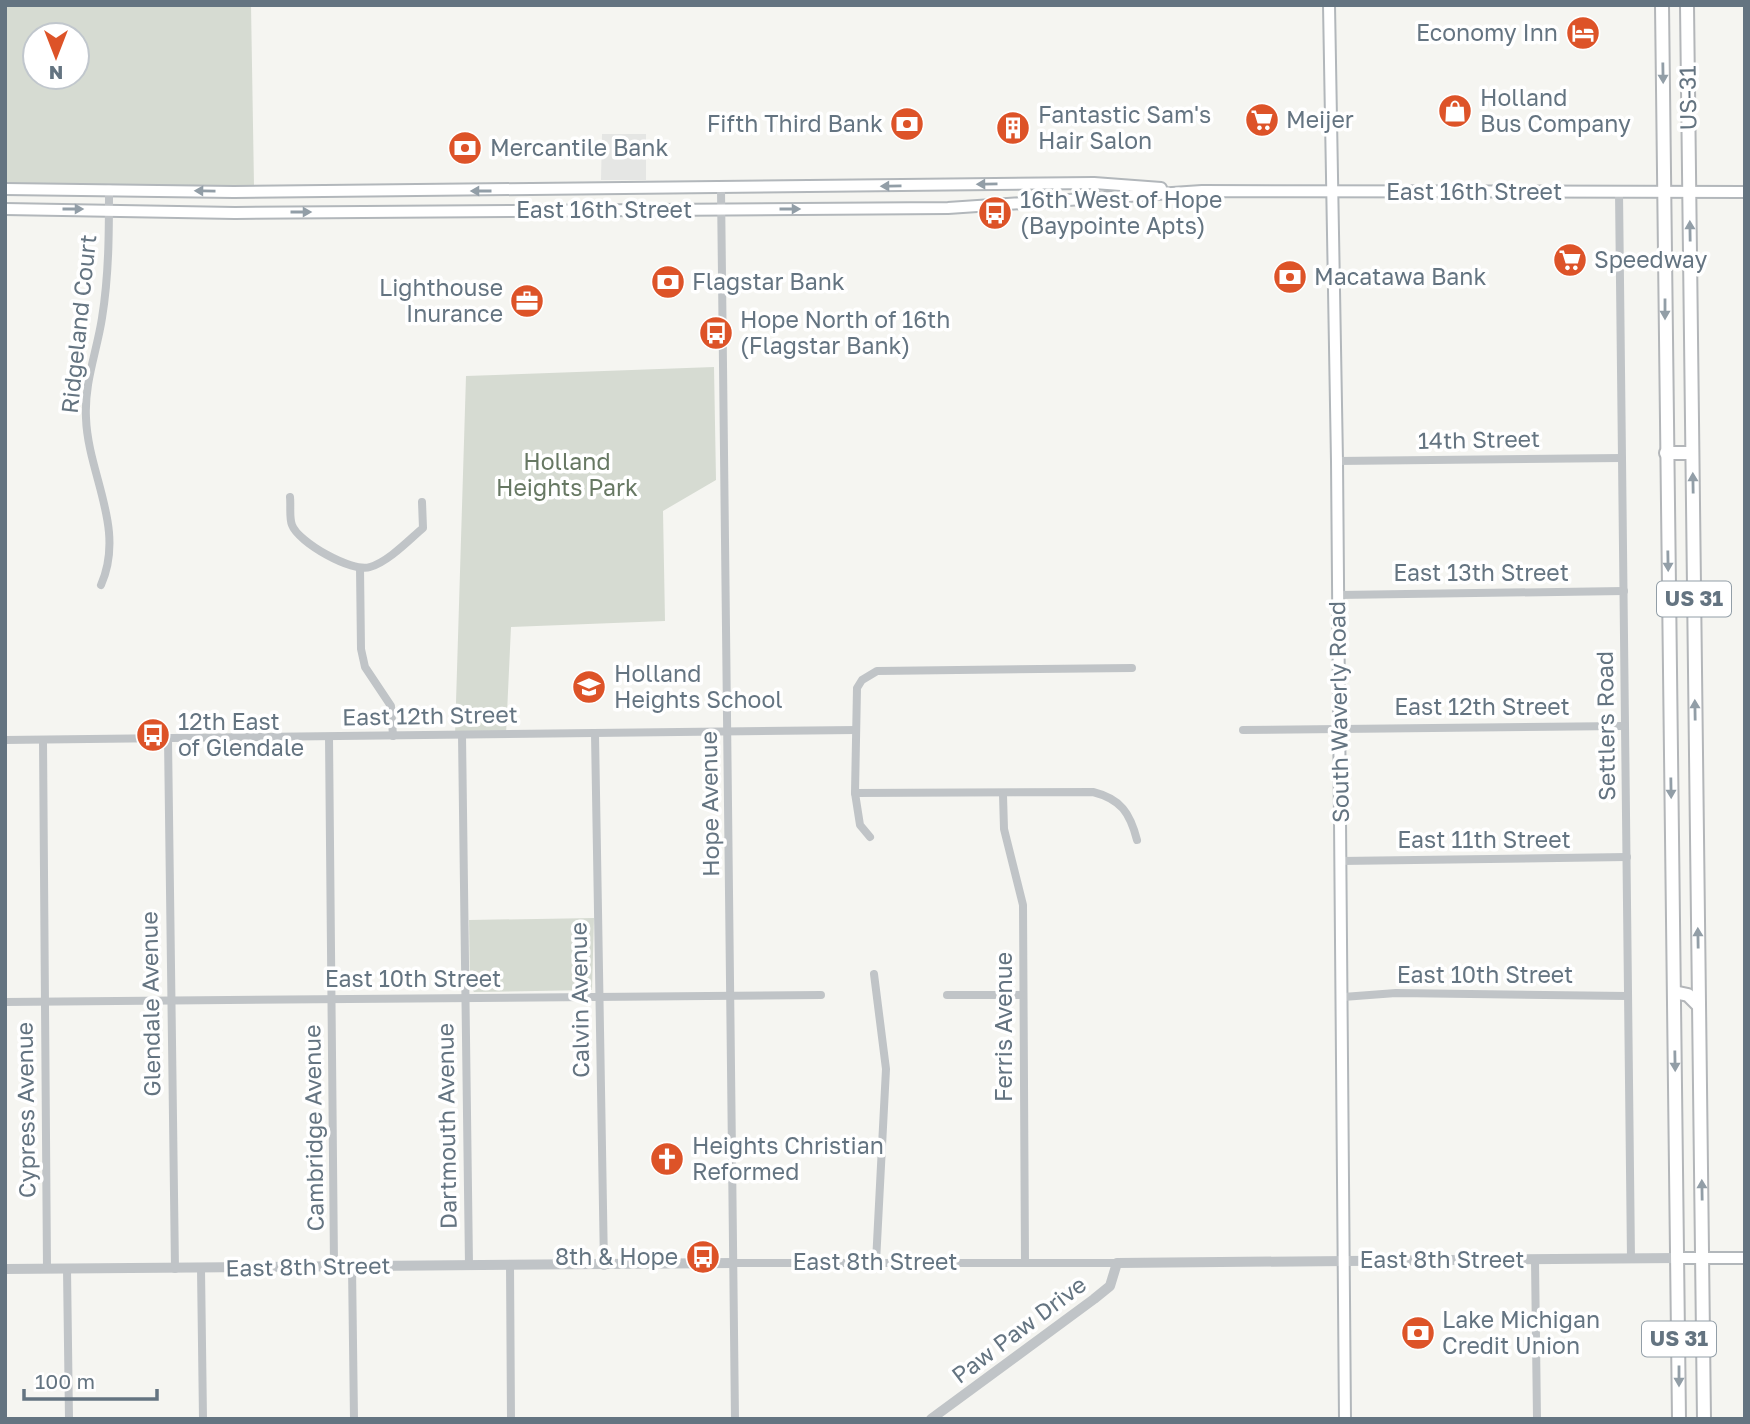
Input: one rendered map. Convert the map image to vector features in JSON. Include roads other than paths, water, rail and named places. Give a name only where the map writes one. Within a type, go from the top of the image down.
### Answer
[{"type":"highway","name":"US 31","points":[[1662,5],[1679,1419]]},
{"type":"highway","name":"US-31","points":[[1688,5],[1689,192]]},
{"type":"highway","name":"US 31","points":[[1689,192],[1704,1419]]},
{"type":"highway","points":[[1666,453],[1692,453]]},
{"type":"highway","points":[[1674,992],[1688,995],[1699,1006]]},
{"type":"highway","points":[[1679,1399],[1685,1419]]},
{"type":"main road","name":"South Waverly Road","points":[[1329,5],[1337,461],[1345,1419]]},
{"type":"main road","name":"East 16th Street","points":[[5,189],[234,192],[1094,183],[1202,191]]},
{"type":"main road","name":"East 16th Street","points":[[5,209],[235,213],[948,208],[1202,191],[1745,192]]},
{"type":"main road","name":"East 8th Street","points":[[1678,1258],[1745,1258]]},
{"type":"street","name":"Ridgeland Court","points":[[101,584],[110,565],[109,523],[86,419],[89,374],[102,319],[110,189]]},
{"type":"street","name":"Hope Avenue","points":[[721,189],[735,1419]]},
{"type":"street","name":"Settlers Road","points":[[1619,192],[1631,1259]]},
{"type":"street","name":"14th Street","points":[[1337,461],[1621,458]]},
{"type":"street","points":[[290,498],[292,525],[303,537],[341,564],[360,568],[371,567],[423,528],[422,502]]},
{"type":"street","points":[[360,568],[361,649],[365,667],[391,706],[393,736]]},
{"type":"street","name":"East 13th Street","points":[[1338,595],[1624,592]]},
{"type":"street","points":[[870,837],[860,825],[855,793],[857,688],[862,680],[877,671],[1132,668]]},
{"type":"street","name":"East 12th Street","points":[[1243,730],[1624,726]]},
{"type":"street","name":"East 12th Street","points":[[5,740],[856,730]]},
{"type":"street","name":"Calvin Avenue","points":[[595,734],[604,1266]]},
{"type":"street","name":"Dartmouth Avenue","points":[[462,735],[469,1265]]},
{"type":"street","name":"Cambridge Avenue","points":[[328,737],[334,1266]]},
{"type":"street","name":"Glendale Avenue","points":[[168,739],[175,1269]]},
{"type":"street","name":"Cypress Avenue","points":[[43,741],[47,1268]]},
{"type":"street","points":[[855,793],[1003,795],[1093,792],[1107,796],[1129,814],[1137,841]]},
{"type":"street","name":"Ferris Avenue","points":[[1003,795],[1004,829],[1023,905],[1025,1262]]},
{"type":"street","name":"East 11th Street","points":[[1341,861],[1627,857]]},
{"type":"street","points":[[874,974],[886,1069],[876,1262]]},
{"type":"street","name":"East 10th Street","points":[[1343,997],[1396,993],[1627,996]]},
{"type":"street","name":"East 10th Street","points":[[5,1002],[821,995]]},
{"type":"street","points":[[947,995],[1022,995]]},
{"type":"street","name":"East 8th Street","points":[[5,1269],[1678,1258]]},
{"type":"street","points":[[1535,1260],[1537,1419]]},
{"type":"street","name":"Paw Paw Drive","points":[[931,1419],[1110,1286],[1117,1263]]},
{"type":"street","points":[[510,1265],[511,1419]]},
{"type":"street","points":[[352,1266],[354,1419]]},
{"type":"street","points":[[67,1269],[69,1419]]},
{"type":"street","points":[[201,1269],[203,1419]]},
{"type":"place","name":"Economy Inn","points":[[1583,33]]},
{"type":"place","name":"Holland Bus Company","points":[[1455,111]]},
{"type":"place","name":"Meijer","points":[[1262,120]]},
{"type":"place","name":"Fifth Third Bank","points":[[907,124]]},
{"type":"place","name":"Fantastic Sam's Hair Salon","points":[[1013,128]]},
{"type":"place","name":"Mercantile Bank","points":[[465,148]]},
{"type":"place","name":"16th West of Hope (Baypointe Apts)","points":[[995,213]]},
{"type":"place","name":"Speedway","points":[[1570,260]]},
{"type":"place","name":"Macatawa Bank","points":[[1290,277]]},
{"type":"place","name":"Flagstar Bank","points":[[668,282]]},
{"type":"place","name":"Lighthouse Inurance","points":[[527,301]]},
{"type":"place","name":"Hope North of 16th (Flagstar Bank)","points":[[716,333]]},
{"type":"place","name":"Holland Heights School","points":[[589,687]]},
{"type":"place","name":"12th East of Glendale","points":[[153,735]]},
{"type":"place","name":"Heights Christian Reformed","points":[[667,1159]]},
{"type":"place","name":"8th & Hope","points":[[703,1257]]},
{"type":"place","name":"Lake Michigan Credit Union","points":[[1418,1333]]},
{"type":"park label","name":"Holland Heights Park","points":[[567,475]]}]
